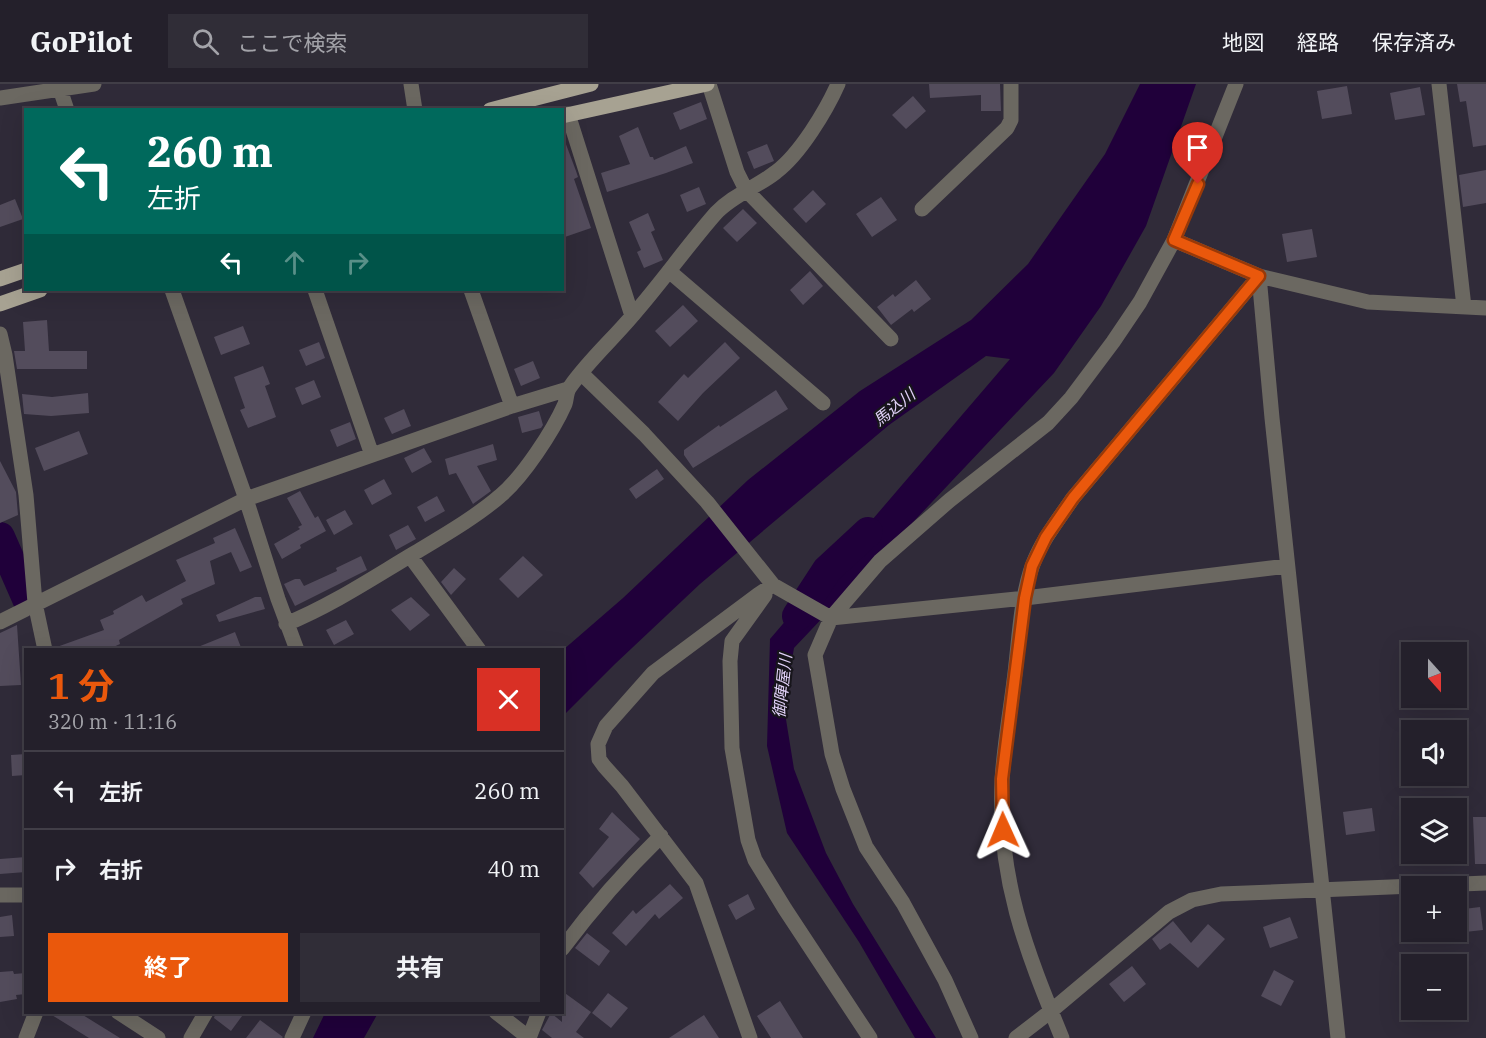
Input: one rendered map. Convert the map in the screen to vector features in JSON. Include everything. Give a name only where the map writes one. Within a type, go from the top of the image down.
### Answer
[{"type":"main road","points":[[498,108],[591,84]]},
{"type":"main road","points":[[565,115],[708,84]]},
{"type":"main road","points":[[0,279],[24,271]]},
{"type":"main road","points":[[0,304],[37,291]]},
{"type":"street","points":[[0,98],[94,84]]},
{"type":"street","points":[[411,84],[415,108]]},
{"type":"street","points":[[708,84],[737,172],[746,190],[891,339]]},
{"type":"street","points":[[286,624],[320,610],[410,556],[506,491],[544,440],[566,402],[568,389],[581,373],[632,316],[718,212],[784,165],[821,118],[838,84]]},
{"type":"street","points":[[922,209],[1007,128],[1011,120],[1011,84]]},
{"type":"street","points":[[970,1038],[945,980],[924,941],[903,903],[866,848],[832,754],[815,655],[831,618],[880,561],[950,500],[1048,423],[1071,398],[1113,342],[1140,302],[1174,240],[1236,84]]},
{"type":"street","points":[[1439,84],[1464,307]]},
{"type":"street","points":[[60,89],[66,108]]},
{"type":"street","points":[[565,115],[632,316]]},
{"type":"street","points":[[1174,240],[1259,276],[1368,302],[1486,308]]},
{"type":"street","points":[[669,272],[823,403]]},
{"type":"street","points":[[1259,276],[1287,566],[1338,1038]]},
{"type":"street","points":[[1062,1038],[1027,951],[1016,914],[1004,845],[1002,779],[1025,598],[1032,566],[1046,537],[1073,498],[1259,276]]},
{"type":"street","points":[[172,291],[296,648]]},
{"type":"street","points":[[315,291],[372,455]]},
{"type":"street","points":[[471,291],[512,406]]},
{"type":"street","points":[[0,334],[26,495],[35,603],[45,648]]},
{"type":"street","points":[[581,373],[644,434],[707,502],[769,580],[831,618],[1025,598],[1287,566]]},
{"type":"street","points":[[0,622],[246,499],[512,406],[568,389]]},
{"type":"street","points":[[410,556],[478,648]]},
{"type":"street","points":[[750,1038],[696,883],[599,759],[598,744],[606,726],[653,673],[759,594],[769,580]]},
{"type":"street","points":[[769,580],[732,640],[730,661],[732,747],[748,840],[755,860],[785,909],[870,1038]]},
{"type":"street","points":[[564,947],[627,869],[661,837]]},
{"type":"street","points":[[1016,1038],[1163,916],[1198,897],[1221,894],[1486,883]]},
{"type":"street","points":[[0,895],[24,895]]},
{"type":"street","points":[[26,1038],[35,1014]]},
{"type":"street","points":[[121,1014],[158,1038]]},
{"type":"street","points":[[191,1038],[205,1014]]},
{"type":"street","points":[[292,1038],[303,1014]]},
{"type":"street","points":[[499,1014],[529,1038],[538,1014]]},
{"type":"water","name":"馬込川","points":[[1140,84],[1196,84],[1146,226],[1101,306],[1054,373],[794,648],[784,707],[794,769],[826,853],[853,904],[936,1038],[915,1038],[859,942],[787,833],[767,746],[770,639],[1010,359],[986,356],[889,425],[700,584],[564,715],[564,649],[623,598],[748,480],[860,391],[971,320],[1028,264],[1105,154]]},
{"type":"water","points":[[324,1014],[377,1014],[364,1038],[313,1038]]},
{"type":"building","points":[[929,84],[1000,84],[1001,111],[981,111],[981,95],[930,98]]},
{"type":"building","points":[[1457,84],[1486,84],[1486,145],[1473,147],[1466,101],[1460,102]]},
{"type":"building","points":[[1347,86],[1352,114],[1322,119],[1317,91]]},
{"type":"building","points":[[1420,87],[1425,115],[1395,120],[1390,93]]},
{"type":"building","points":[[913,96],[926,111],[906,129],[892,115]]},
{"type":"building","points":[[701,102],[707,119],[680,130],[673,113]]},
{"type":"building","points":[[638,127],[650,157],[654,160],[686,146],[693,163],[607,192],[601,173],[630,164],[619,136]]},
{"type":"building","points":[[564,139],[578,177],[574,179],[591,228],[564,237]]},
{"type":"building","points":[[767,144],[774,161],[754,169],[747,152]]},
{"type":"building","points":[[1486,170],[1486,203],[1463,207],[1459,175]]},
{"type":"building","points":[[699,187],[706,204],[687,212],[680,195]]},
{"type":"building","points":[[813,190],[826,204],[806,223],[793,209]]},
{"type":"building","points":[[881,197],[897,220],[872,237],[856,214]]},
{"type":"building","points":[[15,199],[23,219],[0,227],[0,205]]},
{"type":"building","points":[[743,209],[757,223],[737,242],[723,228]]},
{"type":"building","points":[[648,213],[655,230],[651,232],[663,260],[644,268],[637,252],[641,250],[629,222]]},
{"type":"building","points":[[1312,229],[1317,257],[1287,262],[1282,234]]},
{"type":"building","points":[[810,271],[823,286],[803,305],[790,290]]},
{"type":"building","points":[[916,280],[931,299],[914,312],[912,309],[891,325],[877,307],[893,294],[895,297]]},
{"type":"building","points":[[683,305],[698,321],[670,347],[655,331]]},
{"type":"building","points":[[47,320],[49,351],[87,351],[87,369],[17,369],[14,351],[25,351],[23,322]]},
{"type":"building","points":[[243,326],[250,344],[221,355],[214,337]]},
{"type":"building","points":[[319,342],[325,358],[306,366],[299,350]]},
{"type":"building","points":[[725,342],[740,358],[703,393],[678,421],[658,402],[684,374],[688,378]]},
{"type":"building","points":[[533,361],[540,378],[521,386],[514,369]]},
{"type":"building","points":[[263,366],[270,384],[265,386],[276,417],[248,428],[240,410],[245,408],[234,377]]},
{"type":"building","points":[[314,380],[321,397],[302,405],[295,388]]},
{"type":"building","points":[[776,390],[788,409],[693,468],[684,455],[684,450],[719,425],[720,427]]},
{"type":"building","points":[[88,393],[89,413],[51,416],[24,414],[22,394],[52,397]]},
{"type":"building","points":[[404,409],[411,426],[392,434],[384,418]]},
{"type":"building","points":[[539,411],[543,425],[541,428],[522,433],[518,417]]},
{"type":"building","points":[[350,422],[356,439],[337,447],[330,430]]},
{"type":"building","points":[[79,431],[88,454],[44,471],[35,448]]},
{"type":"building","points":[[493,444],[497,460],[477,466],[491,491],[473,504],[456,473],[449,475],[445,459]]},
{"type":"building","points":[[424,448],[432,462],[412,473],[404,458]]},
{"type":"building","points":[[0,461],[16,492],[18,515],[0,523]]},
{"type":"building","points":[[657,469],[664,479],[636,499],[629,489]]},
{"type":"building","points":[[384,479],[392,494],[372,505],[364,490]]},
{"type":"building","points":[[300,491],[315,518],[318,516],[326,531],[300,545],[301,548],[282,559],[274,544],[300,529],[298,527],[302,525],[287,498]]},
{"type":"building","points":[[437,496],[445,511],[425,522],[417,507]]},
{"type":"building","points":[[345,510],[353,524],[334,535],[326,520]]},
{"type":"building","points":[[408,525],[416,539],[396,550],[389,535]]},
{"type":"building","points":[[235,528],[252,567],[240,572],[231,552],[210,561],[215,584],[181,599],[183,604],[119,640],[120,644],[111,648],[54,648],[104,630],[100,620],[114,614],[113,611],[142,595],[146,602],[186,581],[176,560],[215,543],[213,538]]},
{"type":"building","points":[[361,556],[367,570],[295,606],[284,584],[300,579],[304,586],[337,571],[336,568]]},
{"type":"building","points":[[523,556],[543,575],[518,598],[499,579]]},
{"type":"building","points":[[454,568],[466,579],[451,595],[441,582]]},
{"type":"building","points":[[255,597],[261,597],[265,609],[219,622],[216,615]]},
{"type":"building","points":[[411,597],[430,615],[410,631],[391,610]]},
{"type":"building","points":[[346,620],[354,634],[334,645],[326,630]]},
{"type":"building","points":[[17,625],[21,685],[0,686],[0,633]]},
{"type":"building","points":[[235,632],[241,648],[195,648]]},
{"type":"building","points":[[24,754],[24,775],[12,776],[11,755]]},
{"type":"building","points":[[1372,808],[1375,831],[1346,835],[1343,812]]},
{"type":"building","points":[[612,812],[640,839],[593,888],[579,873],[609,837],[599,829]]},
{"type":"building","points":[[1473,817],[1486,817],[1486,864],[1475,864]]},
{"type":"building","points":[[24,857],[24,872],[0,874],[0,859]]},
{"type":"building","points":[[670,884],[683,898],[659,919],[655,914],[626,946],[612,933],[633,910],[636,914]]},
{"type":"building","points":[[748,894],[755,909],[736,920],[728,905]]},
{"type":"building","points":[[1480,907],[1483,930],[1467,932],[1467,909]]},
{"type":"building","points":[[12,915],[14,936],[0,937],[0,917]]},
{"type":"building","points":[[1290,917],[1298,938],[1270,948],[1263,927]]},
{"type":"building","points":[[1173,921],[1191,943],[1208,924],[1225,939],[1198,968],[1170,943],[1160,950],[1152,939]]},
{"type":"building","points":[[587,933],[610,951],[599,966],[575,948]]},
{"type":"building","points":[[1132,966],[1146,984],[1124,1002],[1109,984]]},
{"type":"building","points":[[1274,970],[1294,981],[1281,1006],[1261,996]]},
{"type":"building","points":[[0,972],[24,973],[24,994],[16,995],[17,999],[0,1002]]},
{"type":"building","points":[[564,992],[591,1012],[576,1032],[584,1038],[552,1038],[542,1030],[550,1014],[562,1022]]},
{"type":"building","points":[[608,993],[628,1008],[611,1028],[592,1013]]},
{"type":"building","points":[[780,1001],[803,1038],[771,1038],[757,1016]]},
{"type":"building","points":[[50,1014],[81,1014],[120,1038],[89,1038]]},
{"type":"building","points":[[215,1014],[244,1014],[231,1031],[214,1018]]},
{"type":"building","points":[[704,1015],[719,1038],[669,1038]]},
{"type":"building","points":[[260,1020],[283,1037],[246,1038]]},
{"type":"waterway","name":"御陣屋川","points":[[797,616],[827,570],[868,532]]},
{"type":"waterway","points":[[0,537],[28,601]]},
{"type":"route","points":[[1003,830],[1002,779],[1025,598],[1032,566],[1046,537],[1073,498],[1259,276],[1174,240],[1198,184]]}]
